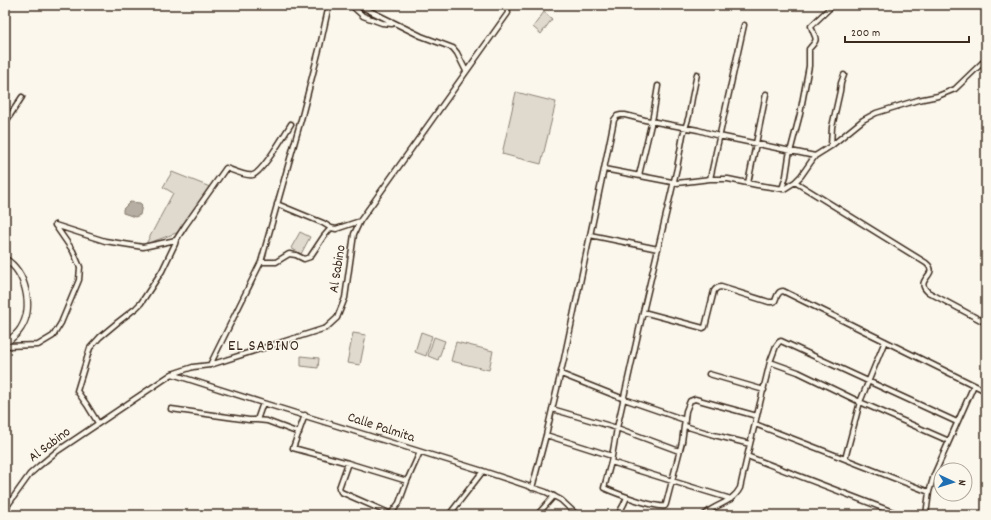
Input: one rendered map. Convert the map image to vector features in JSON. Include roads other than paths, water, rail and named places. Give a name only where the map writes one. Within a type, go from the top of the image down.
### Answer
[{"type":"main road","points":[[5,259],[15,267],[24,283],[27,310],[25,320],[20,329],[5,345]]},
{"type":"street","points":[[210,365],[261,262],[302,116],[329,5]]},
{"type":"street","points":[[351,5],[363,16],[382,23],[394,24]]},
{"type":"street","points":[[351,5],[360,6],[394,24],[453,48],[466,71]]},
{"type":"street","name":"Al Sabino","points":[[5,509],[30,474],[56,452],[172,374],[193,367],[210,365],[326,328],[337,318],[345,298],[354,234],[360,221],[508,13],[507,5]]},
{"type":"street","points":[[782,189],[800,114],[809,66],[809,49],[816,42],[811,26],[833,5]]},
{"type":"street","points":[[710,179],[744,25]]},
{"type":"street","points":[[604,169],[674,182],[728,179],[782,189],[786,188],[801,176],[815,156],[831,146],[863,120],[876,113],[918,100],[938,96],[955,89],[986,61]]},
{"type":"street","points":[[697,74],[689,116],[683,135],[674,182],[643,312],[611,462],[604,488],[627,497],[662,507],[666,504],[684,434],[686,411],[690,401],[695,399],[757,416]]},
{"type":"street","points":[[831,146],[832,127],[844,75]]},
{"type":"street","points":[[639,176],[652,122],[658,86]]},
{"type":"street","points":[[748,183],[766,94]]},
{"type":"street","points":[[5,123],[22,97]]},
{"type":"street","points":[[532,488],[561,374],[614,120],[617,116],[625,115],[815,156]]},
{"type":"street","points":[[98,424],[77,391],[90,348],[100,337],[136,308],[147,296],[162,272],[176,244],[176,240],[226,168],[254,175],[268,159],[291,124]]},
{"type":"street","points":[[795,182],[926,263],[931,268],[923,285],[925,289],[986,323]]},
{"type":"street","points":[[277,204],[323,223],[331,228],[336,229],[360,221]]},
{"type":"street","points":[[5,345],[38,345],[53,336],[61,323],[79,280],[80,267],[73,251],[54,225],[105,241],[143,247],[176,240]]},
{"type":"street","points":[[261,262],[276,262],[289,254],[296,255],[304,259],[310,257],[331,228]]},
{"type":"street","points":[[590,235],[658,249]]},
{"type":"street","points":[[643,312],[704,328],[714,291],[718,287],[769,302],[775,301],[779,292],[783,291],[986,391]]},
{"type":"street","points":[[704,515],[711,509],[732,499],[740,488],[770,362],[779,342],[782,341],[957,422]]},
{"type":"street","points":[[845,459],[860,402],[885,341]]},
{"type":"street","points":[[770,362],[798,372],[860,402],[949,441]]},
{"type":"street","name":"Calle Palmita","points":[[172,374],[546,492],[561,500],[577,515]]},
{"type":"street","points":[[561,374],[624,399],[685,420]]},
{"type":"street","points":[[709,374],[764,390]]},
{"type":"street","points":[[926,515],[929,492],[934,475],[974,385]]},
{"type":"street","points":[[257,420],[263,403]]},
{"type":"street","points":[[171,409],[257,420],[299,433]]},
{"type":"street","points":[[552,409],[618,428],[679,451]]},
{"type":"street","points":[[305,415],[293,448],[407,481]]},
{"type":"street","points":[[755,424],[929,492]]},
{"type":"street","points":[[685,426],[750,444]]},
{"type":"street","points":[[546,435],[612,456]]},
{"type":"street","points":[[348,463],[339,490],[391,515],[399,503],[420,452]]},
{"type":"street","points":[[747,456],[901,515]]},
{"type":"street","points":[[611,462],[672,482],[732,499]]},
{"type":"street","points":[[449,515],[483,471]]},
{"type":"street","points":[[537,515],[554,496]]},
{"type":"street","points":[[618,515],[627,497]]},
{"type":"district","name":"EL SABINO","points":[[264,346]]}]
